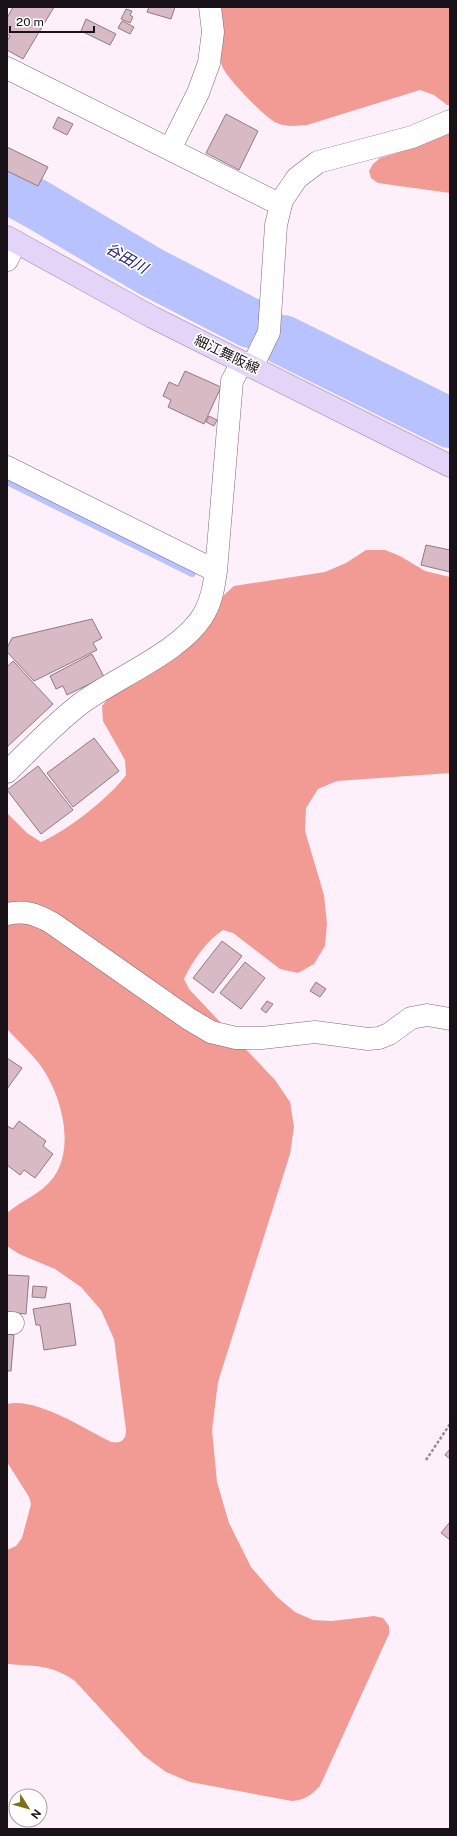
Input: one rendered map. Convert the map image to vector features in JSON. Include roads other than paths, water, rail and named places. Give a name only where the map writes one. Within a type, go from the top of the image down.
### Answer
[{"type":"main road","name":"細江舞阪線","points":[[10,246],[450,466]]},
{"type":"street","points":[[170,150],[198,93],[210,63],[213,32],[210,7]]},
{"type":"street","points":[[7,68],[281,205]]},
{"type":"street","points":[[7,772],[78,706],[176,644],[193,630],[205,612],[210,599],[216,571],[232,381],[247,365],[269,332],[276,226],[282,200],[297,178],[318,162],[343,154],[378,147],[398,141],[450,121]]},
{"type":"street","points":[[7,467],[216,571]]},
{"type":"street","points":[[7,914],[20,911],[37,914],[58,927],[189,1019],[211,1032],[236,1038],[262,1038],[315,1032],[368,1039],[379,1038],[389,1034],[411,1018],[427,1015],[450,1019]]},
{"type":"waterway","name":"谷田川","points":[[7,188],[151,272],[250,323]]},
{"type":"waterway","name":"谷田川","points":[[283,340],[450,423]]},
{"type":"waterway","points":[[7,481],[192,573]]}]
